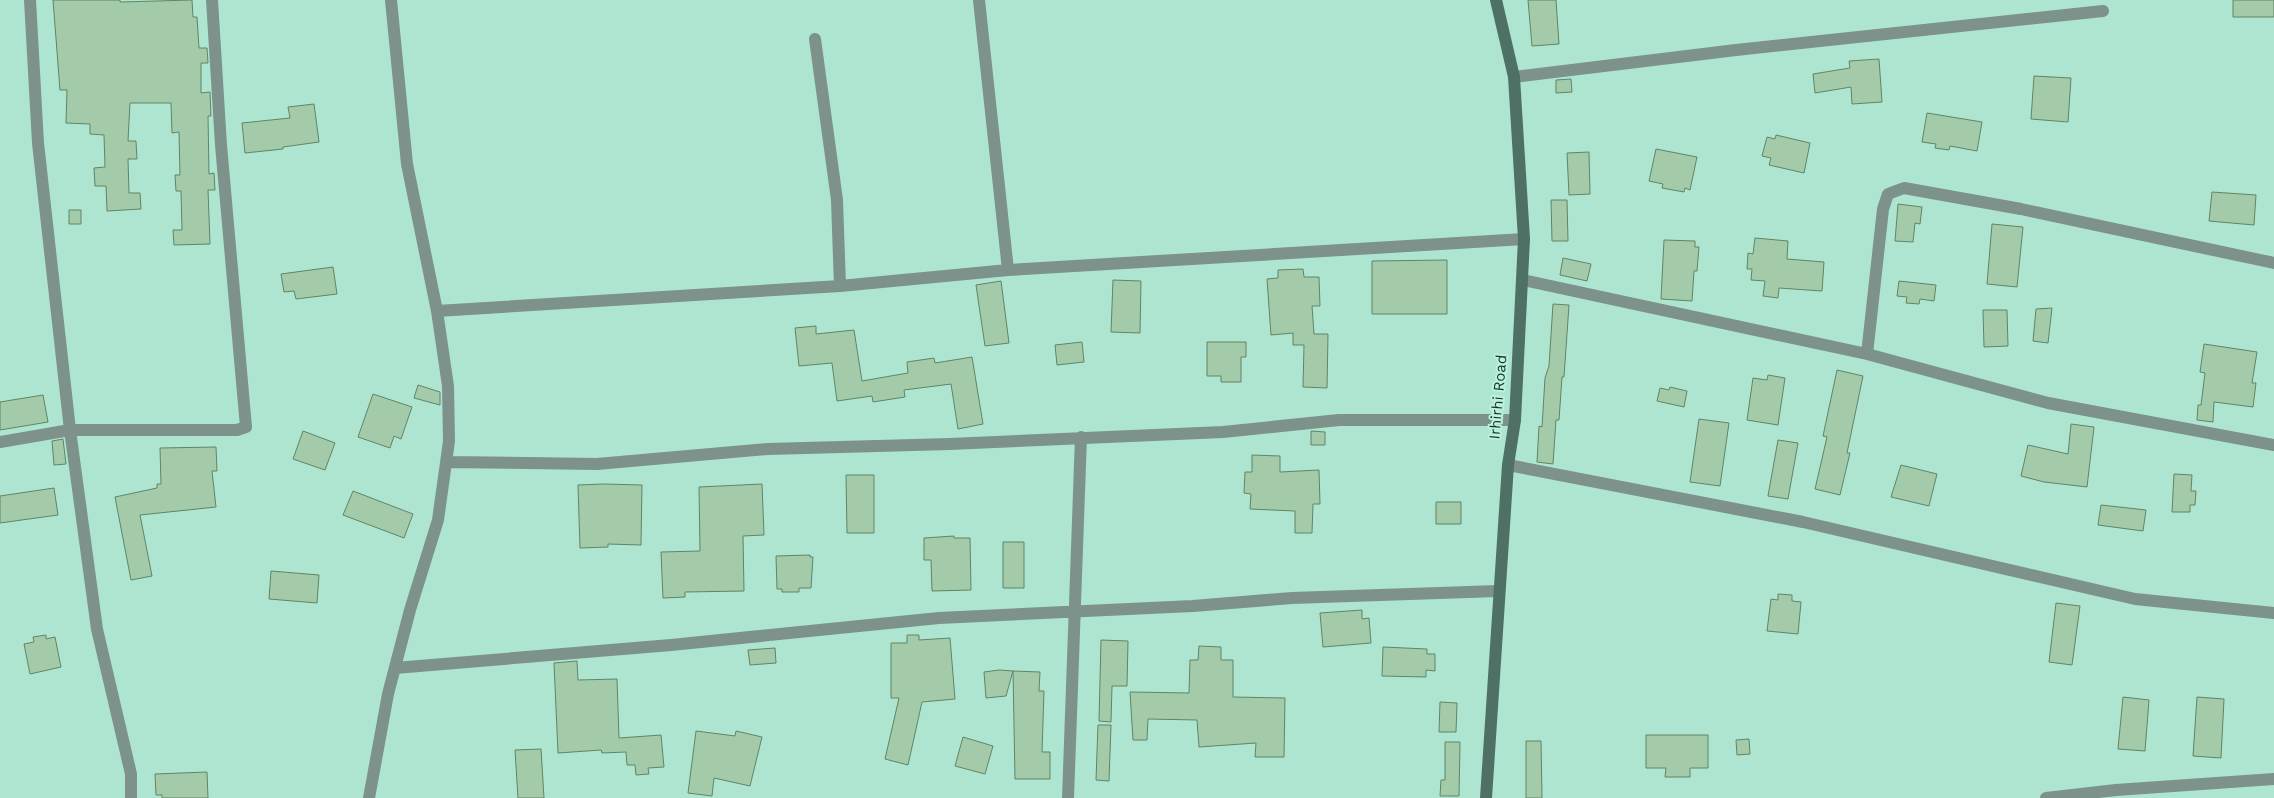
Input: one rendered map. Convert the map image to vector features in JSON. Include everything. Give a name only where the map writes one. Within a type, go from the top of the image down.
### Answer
[{"type":"street","points":[[30,0],[38,143],[70,430],[97,629],[131,774],[131,798]]},
{"type":"street","points":[[0,442],[70,430],[237,430],[246,428],[221,145],[212,0]]},
{"type":"street","points":[[369,798],[388,694],[410,610],[438,520],[449,441],[448,386],[437,311],[408,164],[391,0]]},
{"type":"street","points":[[979,0],[1008,270]]},
{"type":"street","name":"Irhirhi Road","points":[[1486,798],[1498,591],[1508,465],[1515,420],[1524,239],[1514,77],[1496,0]]},
{"type":"street","points":[[1514,77],[1736,50],[2103,11]]},
{"type":"street","points":[[815,39],[837,200],[840,286]]},
{"type":"street","points":[[1867,354],[1884,209],[1888,194],[1904,188],[2021,209],[2274,262]]},
{"type":"street","points":[[437,311],[840,286],[1008,270],[1524,239]]},
{"type":"street","points":[[1523,280],[1867,354],[2048,404],[2274,445]]},
{"type":"street","points":[[446,462],[596,464],[768,449],[950,444],[1223,432],[1339,420],[1515,420]]},
{"type":"street","points":[[1068,798],[1081,437]]},
{"type":"street","points":[[1508,465],[1803,522],[2135,599],[2274,613]]},
{"type":"street","points":[[395,668],[671,645],[939,618],[1193,606],[1292,598],[1498,591]]},
{"type":"street","points":[[2046,798],[2116,790],[2274,779]]},
{"type":"building","points":[[53,0],[120,0],[120,2],[192,0],[193,17],[197,17],[199,48],[207,48],[208,63],[201,63],[201,93],[210,92],[211,116],[208,116],[209,174],[214,173],[215,190],[208,190],[210,244],[174,245],[173,230],[182,230],[181,191],[176,191],[175,175],[180,175],[179,132],[172,133],[171,103],[130,103],[128,141],[136,141],[137,159],[128,159],[129,193],[140,193],[141,209],[107,211],[106,186],[95,186],[94,168],[105,167],[104,135],[90,134],[90,124],[66,123],[67,90],[60,90]]},
{"type":"building","points":[[1528,0],[1556,0],[1559,44],[1532,46]]},
{"type":"building","points":[[2233,0],[2274,0],[2274,17],[2233,17]]},
{"type":"building","points":[[1879,59],[1882,102],[1852,104],[1851,87],[1815,93],[1813,74],[1850,68],[1849,61]]},
{"type":"building","points":[[2034,76],[2071,78],[2068,122],[2031,119]]},
{"type":"building","points":[[1571,79],[1572,92],[1556,93],[1556,80]]},
{"type":"building","points":[[314,104],[319,142],[283,147],[283,149],[245,153],[242,123],[290,118],[288,107]]},
{"type":"building","points":[[1927,113],[1982,122],[1977,151],[1950,146],[1949,150],[1935,148],[1936,144],[1922,142]]},
{"type":"building","points":[[1776,135],[1810,143],[1804,173],[1769,165],[1771,158],[1762,156],[1767,137],[1775,139]]},
{"type":"building","points":[[1656,149],[1697,157],[1690,190],[1685,188],[1684,192],[1662,188],[1663,184],[1649,181]]},
{"type":"building","points":[[1589,152],[1590,194],[1569,195],[1567,153]]},
{"type":"building","points":[[2212,192],[2256,195],[2254,225],[2209,221]]},
{"type":"building","points":[[1551,200],[1567,200],[1568,241],[1552,241]]},
{"type":"building","points":[[1898,204],[1922,207],[1920,224],[1915,223],[1913,242],[1895,241]]},
{"type":"building","points":[[69,210],[81,210],[81,224],[69,224]]},
{"type":"building","points":[[1992,224],[2023,227],[2017,287],[1987,284]]},
{"type":"building","points":[[1755,238],[1788,241],[1787,259],[1824,262],[1822,291],[1779,288],[1778,298],[1763,296],[1765,281],[1751,280],[1752,269],[1747,269],[1748,253],[1753,254]]},
{"type":"building","points":[[1664,240],[1695,241],[1695,247],[1699,247],[1697,271],[1694,271],[1692,301],[1661,299]]},
{"type":"building","points":[[1563,258],[1591,264],[1587,281],[1560,275]]},
{"type":"building","points":[[1447,260],[1447,314],[1372,314],[1372,261]]},
{"type":"building","points":[[333,267],[337,294],[296,299],[294,291],[284,292],[281,274]]},
{"type":"building","points":[[1303,269],[1304,277],[1319,277],[1320,306],[1312,306],[1314,334],[1328,334],[1327,388],[1303,387],[1304,345],[1293,345],[1293,333],[1271,335],[1267,279],[1278,278],[1278,270]]},
{"type":"building","points":[[1113,280],[1141,281],[1140,333],[1111,332]]},
{"type":"building","points":[[1001,281],[1009,343],[985,346],[976,285]]},
{"type":"building","points":[[1899,281],[1936,285],[1934,301],[1920,299],[1919,304],[1906,303],[1907,297],[1897,296]]},
{"type":"building","points":[[1553,304],[1569,305],[1564,377],[1562,377],[1559,420],[1556,420],[1553,464],[1537,462],[1539,426],[1542,427],[1545,378],[1549,366]]},
{"type":"building","points":[[2052,308],[2048,343],[2033,341],[2036,309]]},
{"type":"building","points":[[1983,310],[2007,310],[2008,346],[1984,347]]},
{"type":"building","points":[[816,326],[816,334],[854,330],[862,381],[908,373],[907,362],[934,358],[935,363],[972,357],[983,424],[958,429],[951,384],[904,390],[905,397],[873,402],[872,396],[837,401],[832,363],[799,366],[795,328]]},
{"type":"building","points":[[1082,342],[1084,362],[1057,365],[1055,345]]},
{"type":"building","points":[[1207,342],[1246,342],[1246,357],[1241,357],[1241,382],[1221,382],[1221,376],[1207,376]]},
{"type":"building","points":[[2204,344],[2257,352],[2252,383],[2256,383],[2253,407],[2214,402],[2213,422],[2197,420],[2198,405],[2201,405],[2205,373],[2200,372]]},
{"type":"building","points":[[1837,370],[1863,376],[1847,453],[1850,453],[1840,495],[1815,489],[1827,437],[1823,436]]},
{"type":"building","points":[[1768,375],[1785,378],[1778,425],[1747,420],[1753,378],[1767,380]]},
{"type":"building","points":[[418,385],[440,392],[440,405],[414,398]]},
{"type":"building","points":[[1670,387],[1687,391],[1684,407],[1657,401],[1660,388],[1669,390]]},
{"type":"building","points":[[373,394],[412,407],[401,439],[394,436],[390,448],[358,437]]},
{"type":"building","points":[[43,395],[48,422],[0,430],[0,402]]},
{"type":"building","points":[[1699,419],[1729,423],[1720,486],[1690,482]]},
{"type":"building","points":[[2071,424],[2094,427],[2087,487],[2044,482],[2021,476],[2028,445],[2068,454]]},
{"type":"building","points":[[303,431],[335,443],[325,470],[293,459]]},
{"type":"building","points":[[1311,431],[1325,432],[1325,445],[1311,445]]},
{"type":"building","points":[[63,439],[66,464],[54,465],[52,441]]},
{"type":"building","points":[[1778,440],[1798,443],[1788,499],[1768,496]]},
{"type":"building","points":[[216,447],[217,471],[212,471],[216,507],[140,515],[152,576],[131,580],[115,497],[157,488],[157,484],[161,484],[160,448]]},
{"type":"building","points":[[1252,455],[1280,456],[1280,472],[1319,470],[1320,504],[1313,504],[1312,533],[1295,533],[1295,511],[1250,509],[1251,494],[1244,493],[1245,472],[1252,472]]},
{"type":"building","points":[[1901,465],[1937,474],[1929,506],[1891,497]]},
{"type":"building","points":[[2174,474],[2192,475],[2191,491],[2196,491],[2195,505],[2190,505],[2190,512],[2172,512]]},
{"type":"building","points":[[846,475],[874,475],[874,533],[847,533]]},
{"type":"building","points":[[762,484],[764,535],[743,536],[744,591],[685,592],[685,597],[663,598],[661,552],[700,551],[699,487]]},
{"type":"building","points":[[578,485],[642,485],[641,545],[608,544],[608,547],[580,548]]},
{"type":"building","points":[[54,488],[58,515],[0,523],[0,496]]},
{"type":"building","points":[[353,491],[413,514],[404,538],[343,515]]},
{"type":"building","points":[[1436,502],[1461,502],[1461,524],[1436,524]]},
{"type":"building","points":[[2101,505],[2146,510],[2143,531],[2098,525]]},
{"type":"building","points":[[954,536],[954,538],[970,538],[971,590],[932,591],[931,560],[924,560],[924,538]]},
{"type":"building","points":[[1003,542],[1024,542],[1024,588],[1003,588]]},
{"type":"building","points":[[810,555],[810,557],[813,557],[811,588],[799,588],[799,592],[782,592],[782,589],[777,589],[776,556]]},
{"type":"building","points":[[271,571],[319,575],[317,603],[269,599]]},
{"type":"building","points":[[1778,594],[1792,595],[1792,601],[1801,602],[1798,634],[1767,631],[1771,599],[1778,600]]},
{"type":"building","points":[[2056,603],[2080,606],[2072,665],[2049,662]]},
{"type":"building","points":[[1362,610],[1362,619],[1369,618],[1371,643],[1323,647],[1320,613]]},
{"type":"building","points":[[46,635],[46,639],[55,637],[61,667],[30,674],[24,644],[34,642],[33,637]]},
{"type":"building","points":[[907,635],[919,635],[919,640],[950,638],[955,699],[922,702],[908,765],[885,759],[899,698],[891,698],[891,643],[907,643]]},
{"type":"building","points":[[1101,640],[1128,641],[1127,686],[1112,686],[1111,722],[1099,721]]},
{"type":"building","points":[[1199,646],[1221,647],[1221,660],[1233,660],[1233,697],[1285,698],[1284,757],[1255,757],[1256,743],[1199,747],[1197,720],[1148,719],[1147,740],[1133,740],[1130,692],[1189,693],[1190,660],[1198,660]]},
{"type":"building","points":[[1383,647],[1427,649],[1427,654],[1435,654],[1435,671],[1426,670],[1426,677],[1382,676]]},
{"type":"building","points":[[775,648],[776,663],[750,665],[748,650]]},
{"type":"building","points":[[577,661],[578,680],[617,679],[619,738],[661,735],[664,767],[648,768],[649,774],[636,775],[635,765],[627,765],[626,752],[602,753],[601,750],[558,753],[554,663]]},
{"type":"building","points":[[1013,671],[1006,696],[986,698],[984,672]]},
{"type":"building","points":[[1013,671],[1040,672],[1039,691],[1044,691],[1042,752],[1050,752],[1050,779],[1015,779]]},
{"type":"building","points":[[2123,697],[2149,700],[2145,751],[2118,749]]},
{"type":"building","points":[[2197,697],[2224,699],[2221,758],[2193,756]]},
{"type":"building","points":[[1440,702],[1457,703],[1456,732],[1439,732]]},
{"type":"building","points":[[1098,725],[1111,725],[1109,781],[1096,780]]},
{"type":"building","points":[[696,731],[735,736],[736,731],[762,737],[750,786],[714,778],[712,796],[688,793]]},
{"type":"building","points":[[1646,735],[1708,735],[1708,768],[1690,768],[1690,777],[1665,777],[1666,768],[1646,768]]},
{"type":"building","points":[[963,737],[993,746],[985,774],[955,766]]},
{"type":"building","points":[[1749,739],[1750,754],[1737,755],[1736,740]]},
{"type":"building","points":[[1526,741],[1541,741],[1542,798],[1526,798]]},
{"type":"building","points":[[1445,742],[1460,742],[1459,796],[1440,796],[1441,780],[1445,780]]},
{"type":"building","points":[[541,749],[544,798],[518,798],[515,750]]},
{"type":"building","points":[[207,772],[208,798],[162,798],[162,795],[156,795],[155,774]]}]
